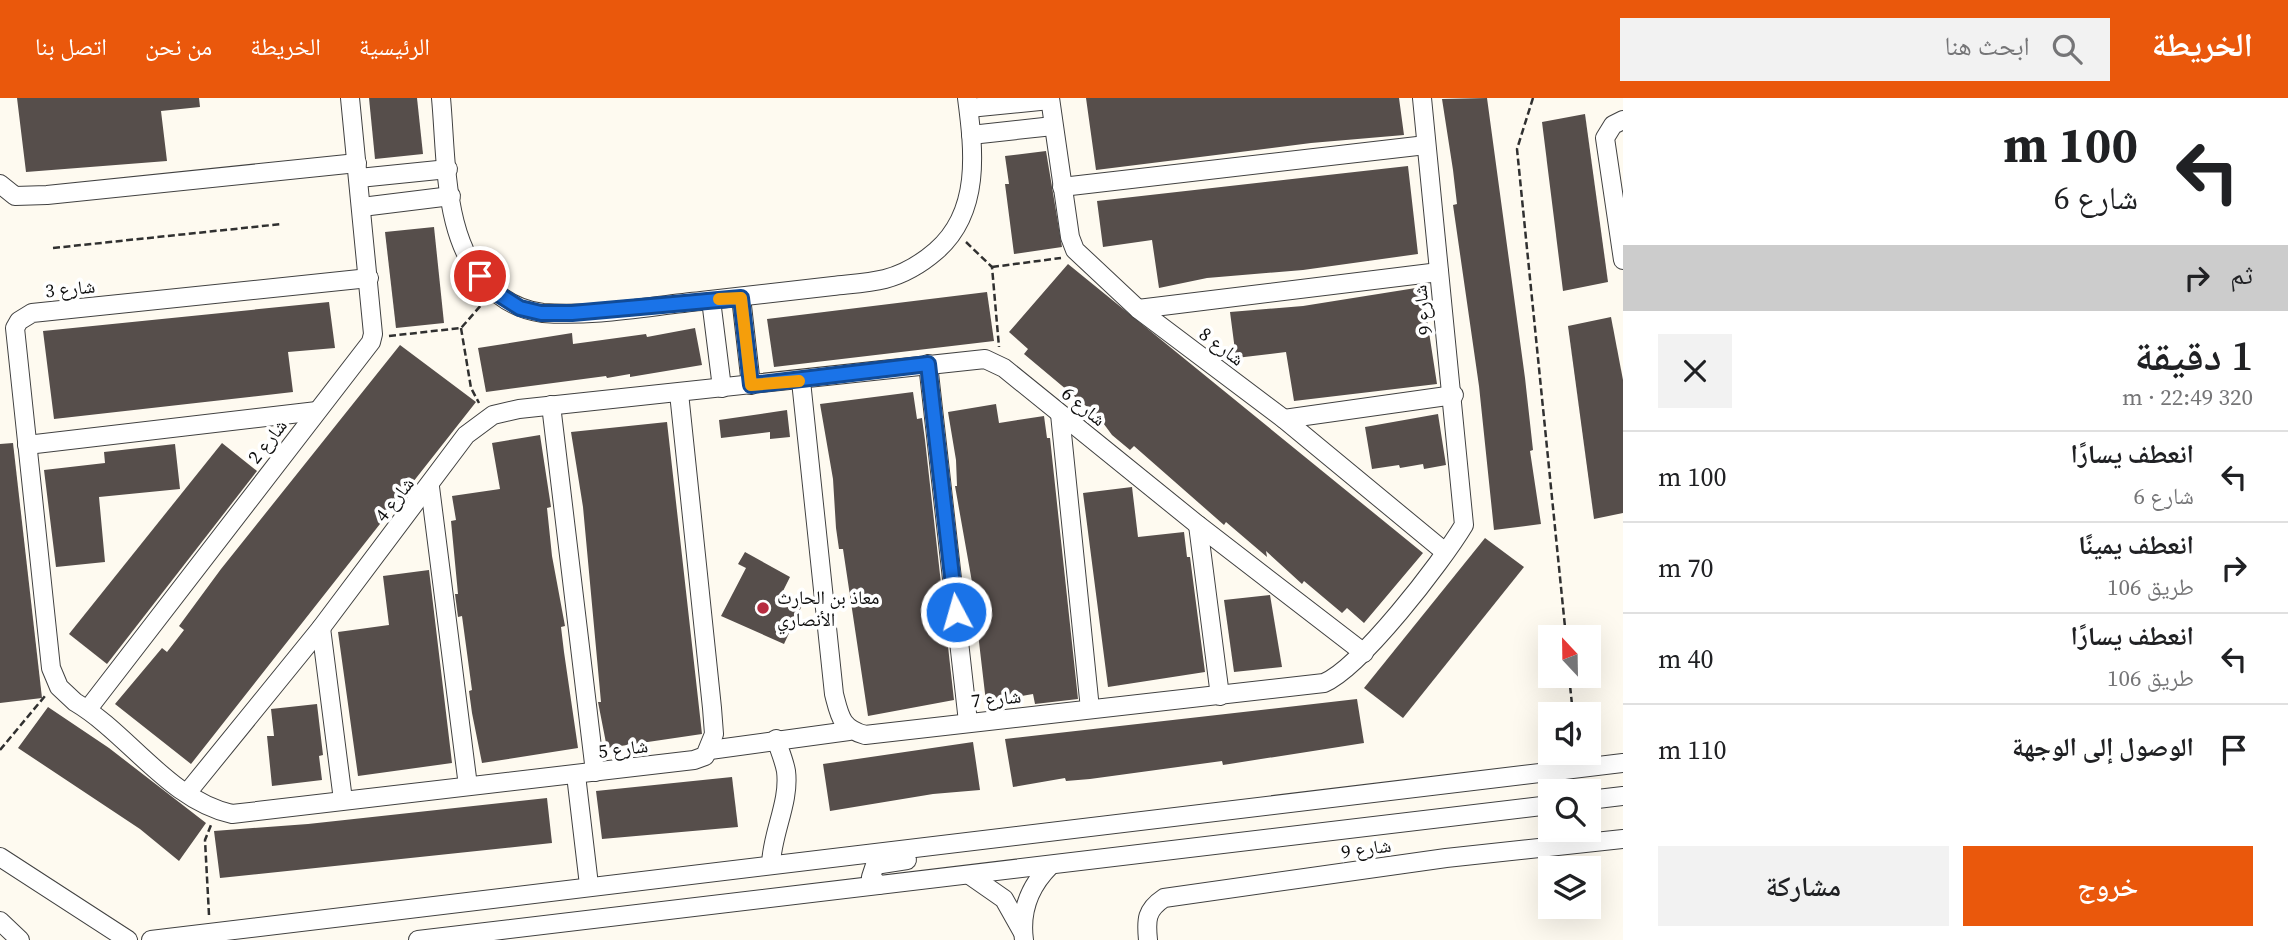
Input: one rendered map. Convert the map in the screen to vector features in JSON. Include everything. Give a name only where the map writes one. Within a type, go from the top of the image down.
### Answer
[{"type":"street","points":[[350,98],[369,278],[372,338]]},
{"type":"street","points":[[441,98],[451,195],[458,232],[468,256],[480,276],[494,290],[520,308],[541,313],[572,313],[741,298],[884,279],[912,269],[937,250],[954,230],[968,205],[973,173],[968,103],[1050,99],[1053,126],[971,135]]},
{"type":"street","name":"شارع 9","points":[[1422,98],[1454,395],[1464,525],[1444,552]]},
{"type":"street","points":[[1623,120],[1613,125],[1605,138],[1623,260]]},
{"type":"street","name":"شارع 8","points":[[1053,126],[1070,237],[1080,256],[1138,309],[1284,419],[1444,552]]},
{"type":"street","points":[[1062,187],[1426,145]]},
{"type":"street","points":[[0,184],[15,196],[47,195],[358,171],[448,169]]},
{"type":"street","points":[[362,207],[451,195]]},
{"type":"street","points":[[1138,309],[1439,272]]},
{"type":"street","name":"شارع 3","points":[[57,682],[51,668],[14,335],[19,321],[25,316],[369,278]]},
{"type":"street","points":[[741,298],[751,385]]},
{"type":"street","points":[[711,300],[722,388]]},
{"type":"street","name":"شارع 2","points":[[88,709],[361,357],[372,338]]},
{"type":"street","name":"شارع 6","points":[[722,388],[985,359],[1001,367],[1198,525],[1364,653]]},
{"type":"street","points":[[928,364],[968,722]]},
{"type":"street","points":[[802,381],[834,694],[841,722],[849,731]]},
{"type":"street","name":"شارع 4","points":[[187,793],[321,628],[430,487],[466,435],[487,418],[519,409],[722,388]]},
{"type":"street","points":[[679,393],[712,708],[714,734],[710,750]]},
{"type":"street","points":[[1284,419],[1454,395]]},
{"type":"street","points":[[551,405],[595,772]]},
{"type":"street","points":[[27,445],[317,411]]},
{"type":"street","points":[[1060,414],[1090,709]]},
{"type":"street","points":[[430,487],[468,786]]},
{"type":"street","points":[[1198,525],[1220,696]]},
{"type":"street","name":"شارع 7","points":[[776,739],[849,731],[865,735],[1324,683],[1339,676],[1364,653],[1444,552]]},
{"type":"street","points":[[321,628],[343,800]]},
{"type":"street","points":[[57,682],[75,702],[88,709],[187,793],[216,811]]},
{"type":"street","points":[[771,864],[772,841],[785,801],[786,772],[776,739]]},
{"type":"street","name":"شارع 5","points":[[216,811],[232,814],[694,760],[710,750],[776,739]]},
{"type":"street","points":[[151,940],[1623,763]]},
{"type":"street","points":[[576,775],[589,886]]},
{"type":"street","points":[[1601,798],[1621,795]]},
{"type":"street","points":[[418,940],[1538,806]]},
{"type":"street","points":[[879,885],[871,877],[875,865],[975,849],[982,839]]},
{"type":"street","name":"شارع 9","points":[[1148,940],[1146,920],[1152,906],[1164,898],[1446,858],[1623,839]]},
{"type":"street","points":[[0,857],[128,940]]},
{"type":"street","points":[[1024,937],[1024,912],[1030,892],[1050,866]]},
{"type":"street","points":[[971,876],[1004,899],[1024,937]]},
{"type":"street","points":[[0,921],[20,940]]},
{"type":"path","points":[[1533,98],[1517,149],[1565,625]]},
{"type":"path","points":[[53,248],[282,223]]},
{"type":"path","points":[[954,230],[992,267],[1001,367]]},
{"type":"path","points":[[992,267],[1080,256]]},
{"type":"path","points":[[372,338],[461,328],[494,290]]},
{"type":"path","points":[[461,328],[471,388],[487,418]]},
{"type":"path","points":[[0,750],[57,682]]},
{"type":"path","points":[[210,932],[205,841],[216,811]]},
{"type":"building","points":[[17,98],[199,98],[200,107],[161,111],[167,161],[26,172]]},
{"type":"building","points":[[369,98],[417,98],[423,154],[375,159]]},
{"type":"building","points":[[1086,98],[1399,98],[1404,135],[1311,143],[1096,170]]},
{"type":"building","points":[[1487,98],[1525,378],[1533,450],[1530,451],[1541,524],[1494,530],[1479,386],[1453,205],[1457,204],[1453,170],[1442,99]]},
{"type":"building","points":[[1585,114],[1608,282],[1563,291],[1542,122]]},
{"type":"building","points":[[1046,151],[1062,247],[1014,254],[1005,184],[1009,184],[1005,156]]},
{"type":"building","points":[[1408,166],[1418,254],[1303,270],[1207,278],[1159,288],[1152,240],[1103,247],[1097,201]]},
{"type":"building","points":[[434,227],[444,323],[396,328],[385,232]]},
{"type":"building","points":[[1068,264],[1423,553],[1364,623],[1347,608],[1342,613],[1304,581],[1302,584],[1266,551],[1267,557],[1226,522],[1224,525],[1134,446],[1130,450],[1112,435],[1098,416],[1024,354],[1028,349],[1009,332]]},
{"type":"building","points":[[1422,287],[1437,384],[1294,401],[1286,352],[1236,358],[1230,312],[1303,306]]},
{"type":"building","points":[[987,292],[994,341],[774,367],[767,319]]},
{"type":"building","points":[[329,302],[335,348],[288,352],[293,392],[54,419],[43,331]]},
{"type":"building","points":[[1611,317],[1623,380],[1623,513],[1594,519],[1568,326]]},
{"type":"building","points":[[695,328],[702,365],[630,377],[630,374],[606,376],[486,392],[478,348],[572,333],[573,344],[646,334],[647,337]]},
{"type":"building","points":[[400,345],[476,402],[191,764],[115,704],[162,648],[167,652],[184,630],[179,626],[221,569]]},
{"type":"building","points":[[913,392],[917,419],[922,418],[925,440],[954,700],[868,716],[843,549],[839,549],[833,479],[820,404]]},
{"type":"building","points":[[996,404],[999,423],[1044,416],[1047,438],[1050,438],[1078,699],[1035,704],[1033,694],[986,702],[972,582],[955,486],[956,460],[948,412]]},
{"type":"building","points":[[787,410],[790,437],[770,439],[770,432],[721,438],[719,420]]},
{"type":"building","points":[[1438,414],[1446,465],[1424,469],[1423,464],[1372,469],[1365,427]]},
{"type":"building","points":[[667,422],[702,734],[607,748],[598,702],[601,702],[583,507],[571,432]]},
{"type":"building","points":[[540,435],[551,507],[547,508],[552,556],[565,626],[561,627],[578,748],[482,763],[469,691],[472,690],[462,616],[458,617],[455,594],[458,594],[451,521],[456,520],[452,496],[500,489],[492,443]]},
{"type":"building","points":[[13,443],[42,698],[0,703],[0,444]]},
{"type":"building","points":[[222,443],[257,471],[107,664],[69,634]]},
{"type":"building","points":[[175,444],[180,489],[99,497],[105,562],[56,567],[44,470],[105,463],[104,452]]},
{"type":"building","points":[[1132,487],[1138,537],[1184,532],[1187,557],[1190,557],[1205,672],[1108,687],[1083,493]]},
{"type":"building","points":[[1485,538],[1524,567],[1403,718],[1364,688]]},
{"type":"building","name":"معاذ بن الحارث الأنصاري","points":[[745,552],[790,577],[783,591],[804,601],[784,644],[721,616],[746,568],[738,564]]},
{"type":"building","points":[[429,570],[452,763],[358,776],[338,632],[389,625],[383,576]]},
{"type":"building","points":[[1270,595],[1282,667],[1234,672],[1224,600]]},
{"type":"building","points":[[1357,699],[1364,743],[1223,765],[1222,761],[1090,779],[1066,781],[1065,778],[1013,787],[1005,739]]},
{"type":"building","points":[[317,704],[323,755],[319,756],[322,780],[272,786],[267,736],[274,736],[271,709]]},
{"type":"building","points":[[48,707],[109,748],[206,823],[179,861],[140,829],[18,748]]},
{"type":"building","points":[[973,742],[980,790],[933,794],[830,811],[823,764]]},
{"type":"building","points":[[732,777],[738,827],[602,839],[596,791]]},
{"type":"building","points":[[547,798],[552,843],[220,878],[214,831],[308,824]]},
{"type":"slow traffic","points":[[719,299],[741,298],[751,385],[799,381]]},
{"type":"place","name":"معاذ بن الحارث الأنصاري","points":[[763,608]]},
{"type":"route","points":[[480,276],[498,294],[520,308],[541,313],[572,313],[741,298],[751,385],[928,364],[956,612]]}]
